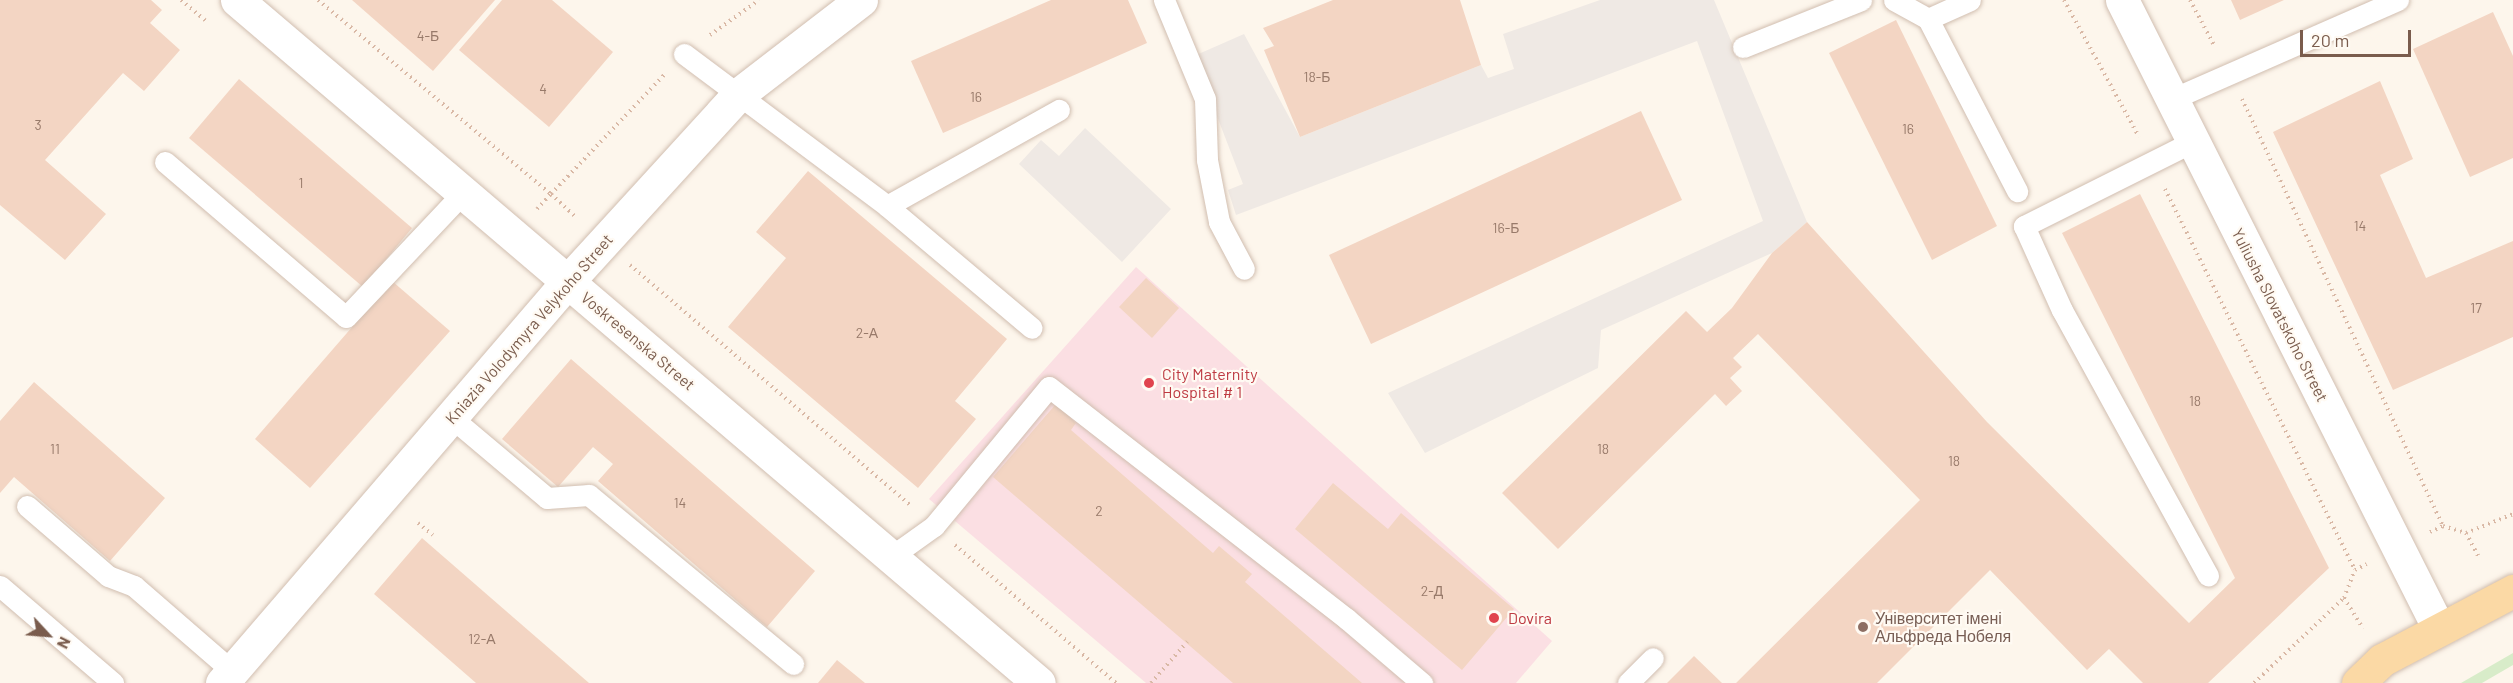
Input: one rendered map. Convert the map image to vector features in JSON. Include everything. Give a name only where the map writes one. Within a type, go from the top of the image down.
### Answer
[{"type":"main road","name":"Voskresenska Street","points":[[237,0],[1039,683]]},
{"type":"main road","name":"Kniazia Volodymyra Velykoho Street","points":[[227,677],[568,281],[739,94],[861,0]]},
{"type":"main road","name":"Yuliusha Slovatskoho Street","points":[[2122,0],[2170,100],[2439,629]]},
{"type":"main road","points":[[2358,683],[2382,660],[2513,591]]},
{"type":"lane","points":[[1164,0],[1205,99],[1207,160],[1219,222],[1244,269]]},
{"type":"lane","points":[[1743,47],[1861,0]]},
{"type":"lane","points":[[1894,0],[1928,19],[2018,191]]},
{"type":"lane","points":[[1928,19],[1946,5],[1970,0]]},
{"type":"lane","points":[[2170,100],[2398,0]]},
{"type":"lane","points":[[684,54],[887,206],[1032,328]]},
{"type":"lane","points":[[887,206],[1059,110]]},
{"type":"lane","points":[[2192,142],[2151,160],[2024,226],[2062,310],[2208,576]]},
{"type":"lane","points":[[165,162],[346,317],[463,193]]},
{"type":"lane","points":[[892,556],[934,526],[1049,387],[1347,619],[1422,683]]},
{"type":"lane","points":[[452,418],[547,498],[589,495],[793,663]]},
{"type":"lane","points":[[27,506],[108,576],[134,586],[227,677]]},
{"type":"lane","points":[[0,586],[113,683]]},
{"type":"lane","points":[[1628,683],[1653,658]]},
{"type":"path","points":[[318,0],[551,194],[603,242],[1116,683]]},
{"type":"path","points":[[551,194],[684,54],[759,0]]},
{"type":"path","points":[[2064,0],[2151,160],[2355,570]]},
{"type":"path","points":[[2190,0],[2229,74],[2443,526],[2466,533],[2513,513]]},
{"type":"path","points":[[418,523],[433,535]]},
{"type":"path","points":[[2466,533],[2478,556]]},
{"type":"path","points":[[2254,683],[2344,598],[2355,570],[2398,548]]},
{"type":"path","points":[[2344,598],[2369,638]]},
{"type":"path","points":[[1151,683],[1187,642]]},
{"type":"shaded area","points":[[1600,0],[1714,0],[1807,222],[1772,253],[1601,330],[1598,368],[1425,453],[1388,393],[1763,221],[1697,41],[1236,215],[1228,190],[1243,184],[1194,56],[1244,34],[1300,137],[1481,65],[1488,78],[1514,69],[1503,34]]},
{"type":"shaded area","points":[[1085,128],[1171,209],[1122,262],[1019,164],[1041,140],[1059,156]]},
{"type":"shaded area","name":"City Maternity Hospital # 1","points":[[1136,267],[1552,641],[1516,683],[1146,683],[929,499]]},
{"type":"green space","points":[[2513,653],[2513,665],[2482,683],[2461,683]]},
{"type":"building","points":[[0,0],[151,0],[162,10],[150,23],[180,50],[144,91],[123,73],[45,160],[106,214],[65,260],[0,205]]},
{"type":"building","points":[[352,0],[495,0],[433,71]]},
{"type":"building","points":[[502,0],[552,0],[613,52],[549,127],[459,50]]},
{"type":"building","points":[[1051,0],[1128,0],[1147,43],[943,133],[911,61]]},
{"type":"building","points":[[1333,0],[1460,0],[1481,65],[1300,137],[1264,50],[1274,46],[1263,28]]},
{"type":"building","points":[[2231,0],[2284,0],[2240,20]]},
{"type":"building","points":[[2493,12],[2513,56],[2513,158],[2470,177],[2413,49]]},
{"type":"building","points":[[1896,20],[1997,226],[1932,260],[1829,53]]},
{"type":"building","points":[[239,79],[412,228],[363,287],[189,138]]},
{"type":"building","points":[[2380,81],[2413,159],[2380,175],[2426,278],[2513,241],[2513,337],[2393,390],[2273,132]]},
{"type":"building","points":[[1641,111],[1682,200],[1371,344],[1329,255]]},
{"type":"building","points":[[808,171],[1007,339],[955,401],[976,419],[918,488],[728,327],[786,258],[756,232]]},
{"type":"building","points":[[2140,194],[2329,568],[2208,683],[2143,683],[2109,649],[2087,670],[1990,570],[1877,683],[1736,683],[1920,500],[1758,334],[1733,358],[1742,367],[1730,378],[1742,391],[1726,406],[1715,394],[1558,549],[1502,493],[1686,311],[1707,332],[1732,308],[1772,253],[1807,222],[1987,422],[2189,623],[2235,578],[2062,233]]},
{"type":"building","points":[[1146,278],[1179,308],[1152,338],[1119,307]]},
{"type":"building","points":[[392,281],[450,331],[310,488],[255,439]]},
{"type":"building","points":[[571,359],[815,571],[767,627],[598,481],[613,464],[593,447],[558,487],[502,439]]},
{"type":"building","points":[[34,382],[165,498],[110,561],[14,477],[0,493],[0,421]]},
{"type":"building","points":[[1056,404],[1076,423],[1071,430],[1213,553],[1219,546],[1252,574],[1245,582],[1362,683],[1233,683],[993,477]]},
{"type":"building","points":[[1333,483],[1388,529],[1401,513],[1514,609],[1462,670],[1295,529]]},
{"type":"building","points":[[422,538],[589,683],[476,683],[374,594]]},
{"type":"building","points":[[1694,656],[1722,683],[1667,683]]},
{"type":"building","points":[[837,660],[865,683],[818,683]]},
{"type":"place","name":"City Maternity Hospital # 1","points":[[1149,383]]},
{"type":"place","name":"Dovira","points":[[1494,618]]},
{"type":"place","name":"Університет імені Альфреда Нобеля","points":[[1863,627]]}]
